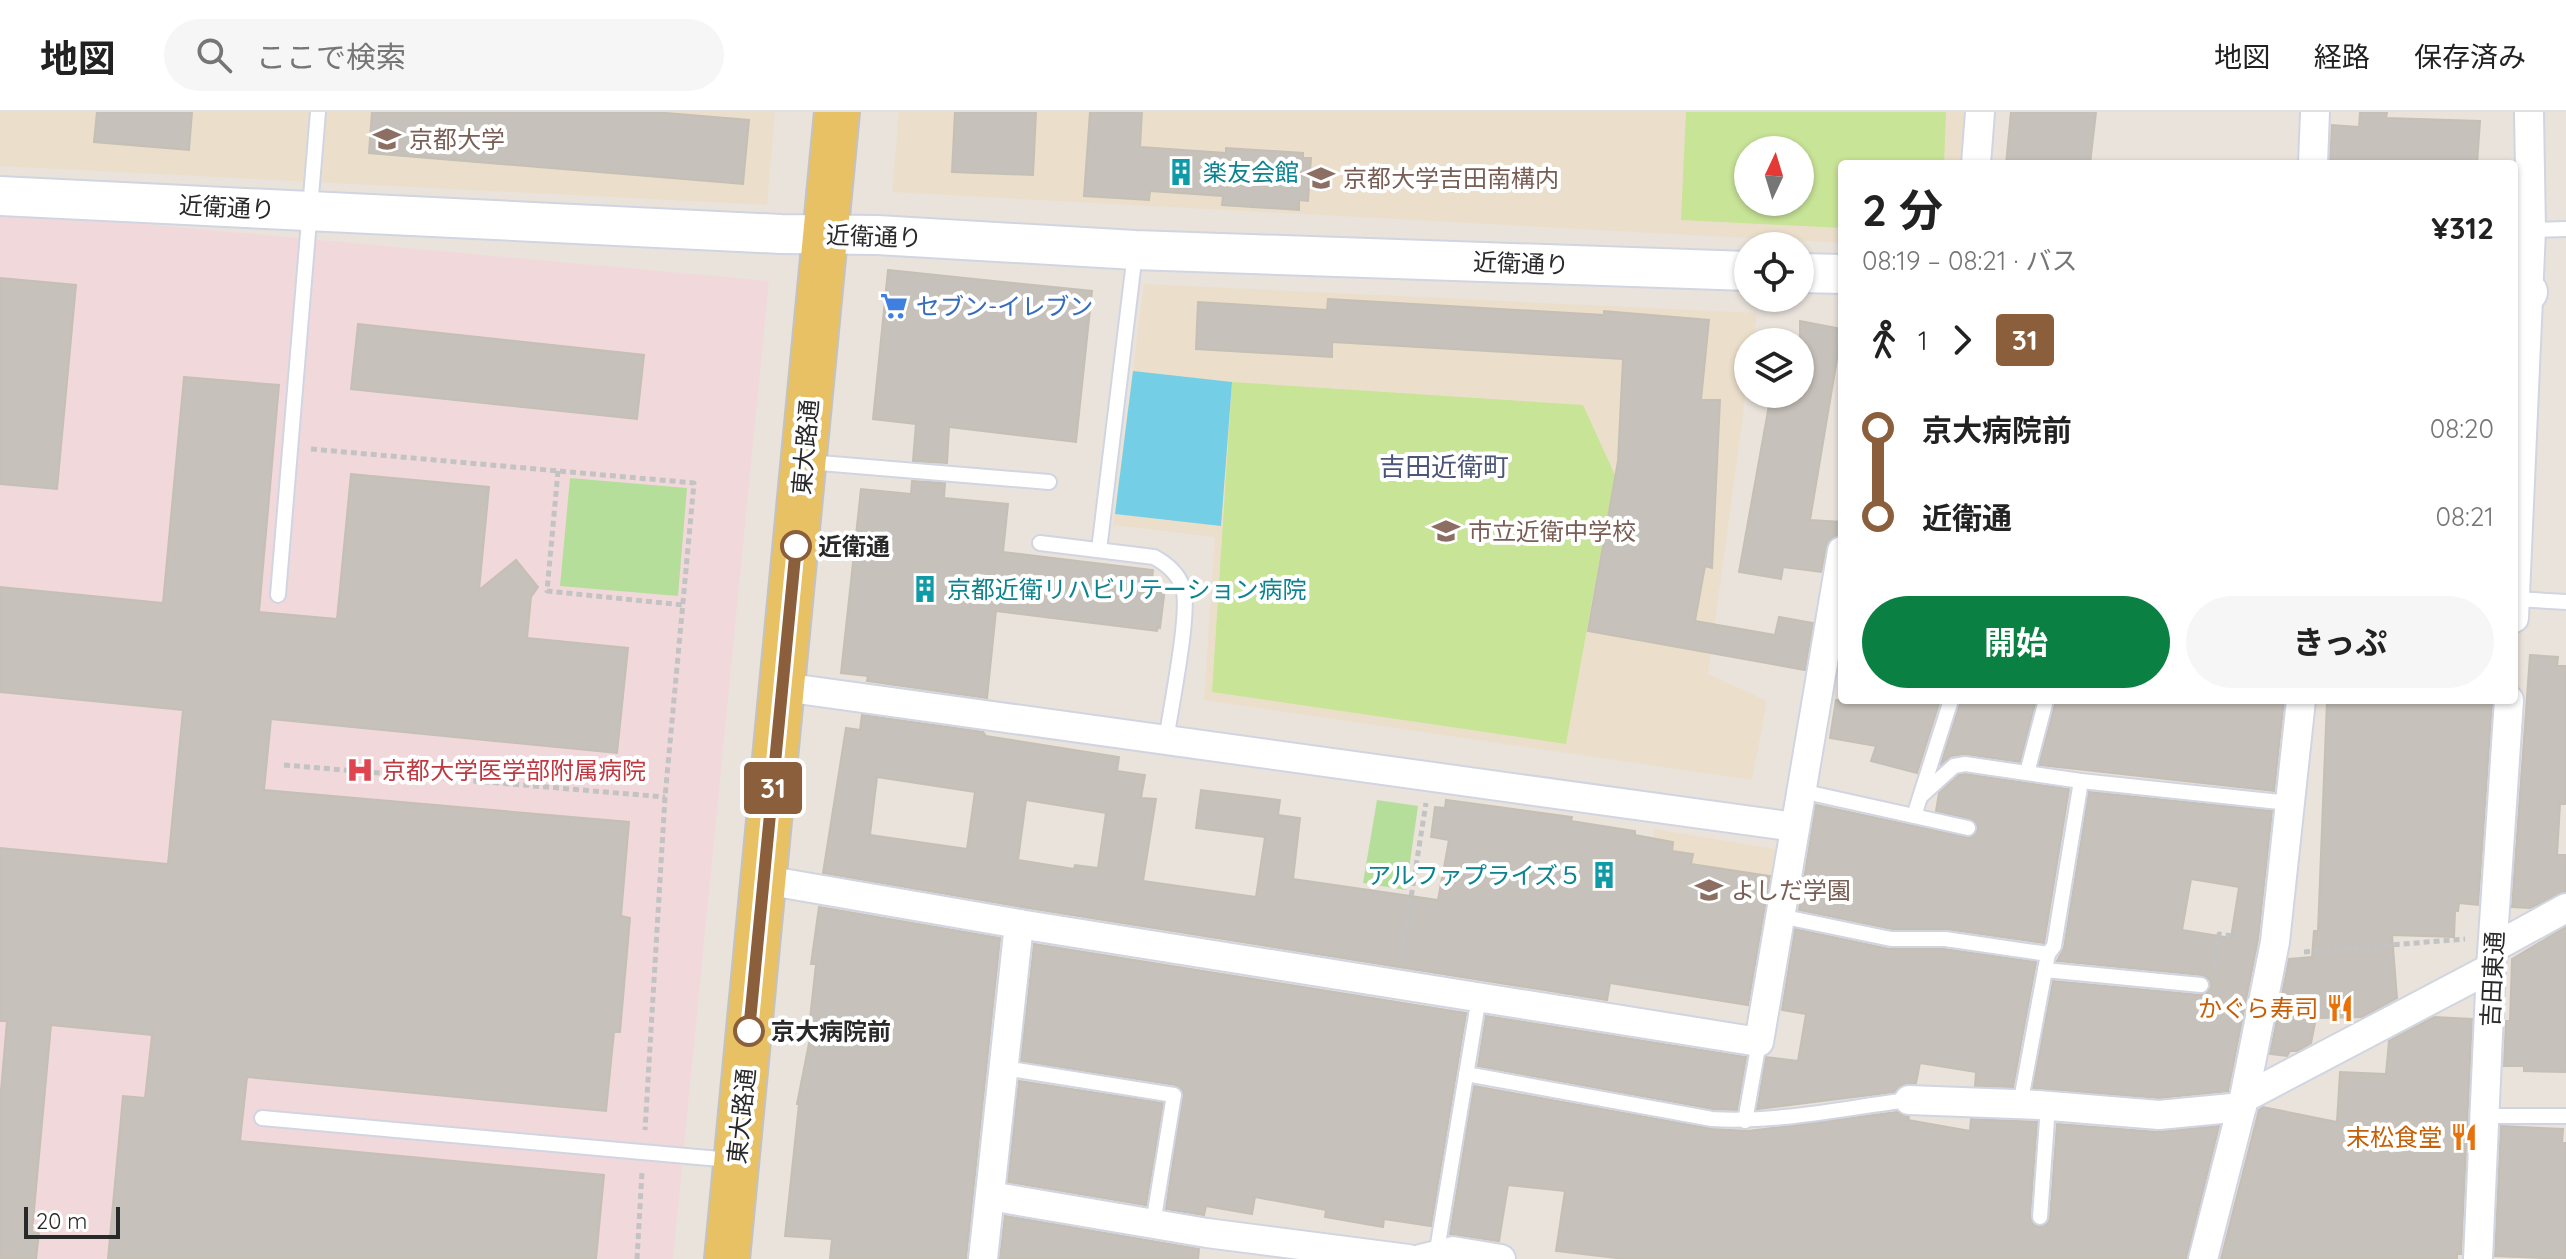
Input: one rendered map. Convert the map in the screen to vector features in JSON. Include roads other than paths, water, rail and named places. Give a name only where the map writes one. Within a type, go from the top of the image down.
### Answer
[{"type":"main road","name":"東大路通","points":[[727,1259],[837,112]]},
{"type":"street","points":[[1976,160],[1980,112]]},
{"type":"street","points":[[2313,160],[2315,112]]},
{"type":"street","points":[[2518,450],[2521,292],[2531,230],[2529,112]]},
{"type":"street","name":"近衛通り","points":[[0,196],[877,235],[1135,250],[1734,271]]},
{"type":"street","points":[[1814,273],[1838,274]]},
{"type":"street","points":[[765,880],[1019,924],[1759,1042],[1838,574]]},
{"type":"street","points":[[783,687],[1795,827]]},
{"type":"street","points":[[2203,1259],[2243,1103],[2274,948],[2301,704]]},
{"type":"street","name":"吉田東通","points":[[2478,1259],[2509,704]]},
{"type":"street","points":[[1909,1100],[2034,1105],[2159,1115],[2243,1103],[2566,908]]},
{"type":"street","points":[[983,1259],[1019,924]]},
{"type":"street","points":[[990,1196],[1153,1224],[1427,1255],[1453,1251],[1501,1259]]},
{"type":"lane","points":[[278,595],[318,112]]},
{"type":"lane","points":[[2531,230],[2566,229]]},
{"type":"lane","points":[[1099,550],[1135,250]]},
{"type":"lane","points":[[804,461],[1049,482]]},
{"type":"lane","points":[[1040,543],[1154,557],[1167,564],[1178,576],[1184,589],[1184,616],[1166,741]]},
{"type":"lane","points":[[2518,608],[2566,602]]},
{"type":"lane","points":[[1914,816],[1950,704]]},
{"type":"lane","points":[[2027,773],[2045,704]]},
{"type":"lane","points":[[1922,795],[1954,766],[1965,764],[2081,781],[2289,803]]},
{"type":"lane","points":[[2040,1217],[2034,1105],[2045,970],[2048,954],[2054,946],[2081,781]]},
{"type":"lane","points":[[1801,791],[1968,828]]},
{"type":"lane","points":[[1780,916],[1891,939],[1945,939],[2048,954]]},
{"type":"lane","points":[[2045,970],[2201,985]]},
{"type":"lane","points":[[1427,1255],[1466,1074],[1479,997]]},
{"type":"lane","points":[[1745,1121],[1759,1042]]},
{"type":"lane","points":[[1004,1068],[1174,1095],[1153,1224]]},
{"type":"lane","points":[[1466,1074],[1712,1119],[1745,1121],[1797,1118],[1827,1110],[1909,1100]]},
{"type":"lane","points":[[2486,1116],[2566,1116]]},
{"type":"lane","points":[[262,1118],[736,1160]]},
{"type":"water","points":[[1133,371],[1232,382],[1221,526],[1115,514]]},
{"type":"place","name":"京都大学","points":[[387,139]]},
{"type":"place","name":"楽友会館","points":[[1181,172]]},
{"type":"place","name":"京都大学吉田南構内","points":[[1321,178]]},
{"type":"place","name":"セブン-イレブン","points":[[894,306]]},
{"type":"place","name":"市立近衛中学校","points":[[1446,531]]},
{"type":"place","name":"近衛通","points":[[796,546]]},
{"type":"place","name":"京都近衛リハビリテーション病院","points":[[925,589]]},
{"type":"place","name":"京都大学医学部附属病院","points":[[360,770]]},
{"type":"place","name":"アルファプライズ５","points":[[1604,875]]},
{"type":"place","name":"よしだ学園","points":[[1709,890]]},
{"type":"place","name":"かぐら寿司","points":[[2340,1008]]},
{"type":"place","name":"京大病院前","points":[[749,1031]]},
{"type":"place","name":"末松食堂","points":[[2464,1137]]},
{"type":"district","name":"吉田近衛町","points":[[1444,466]]}]
